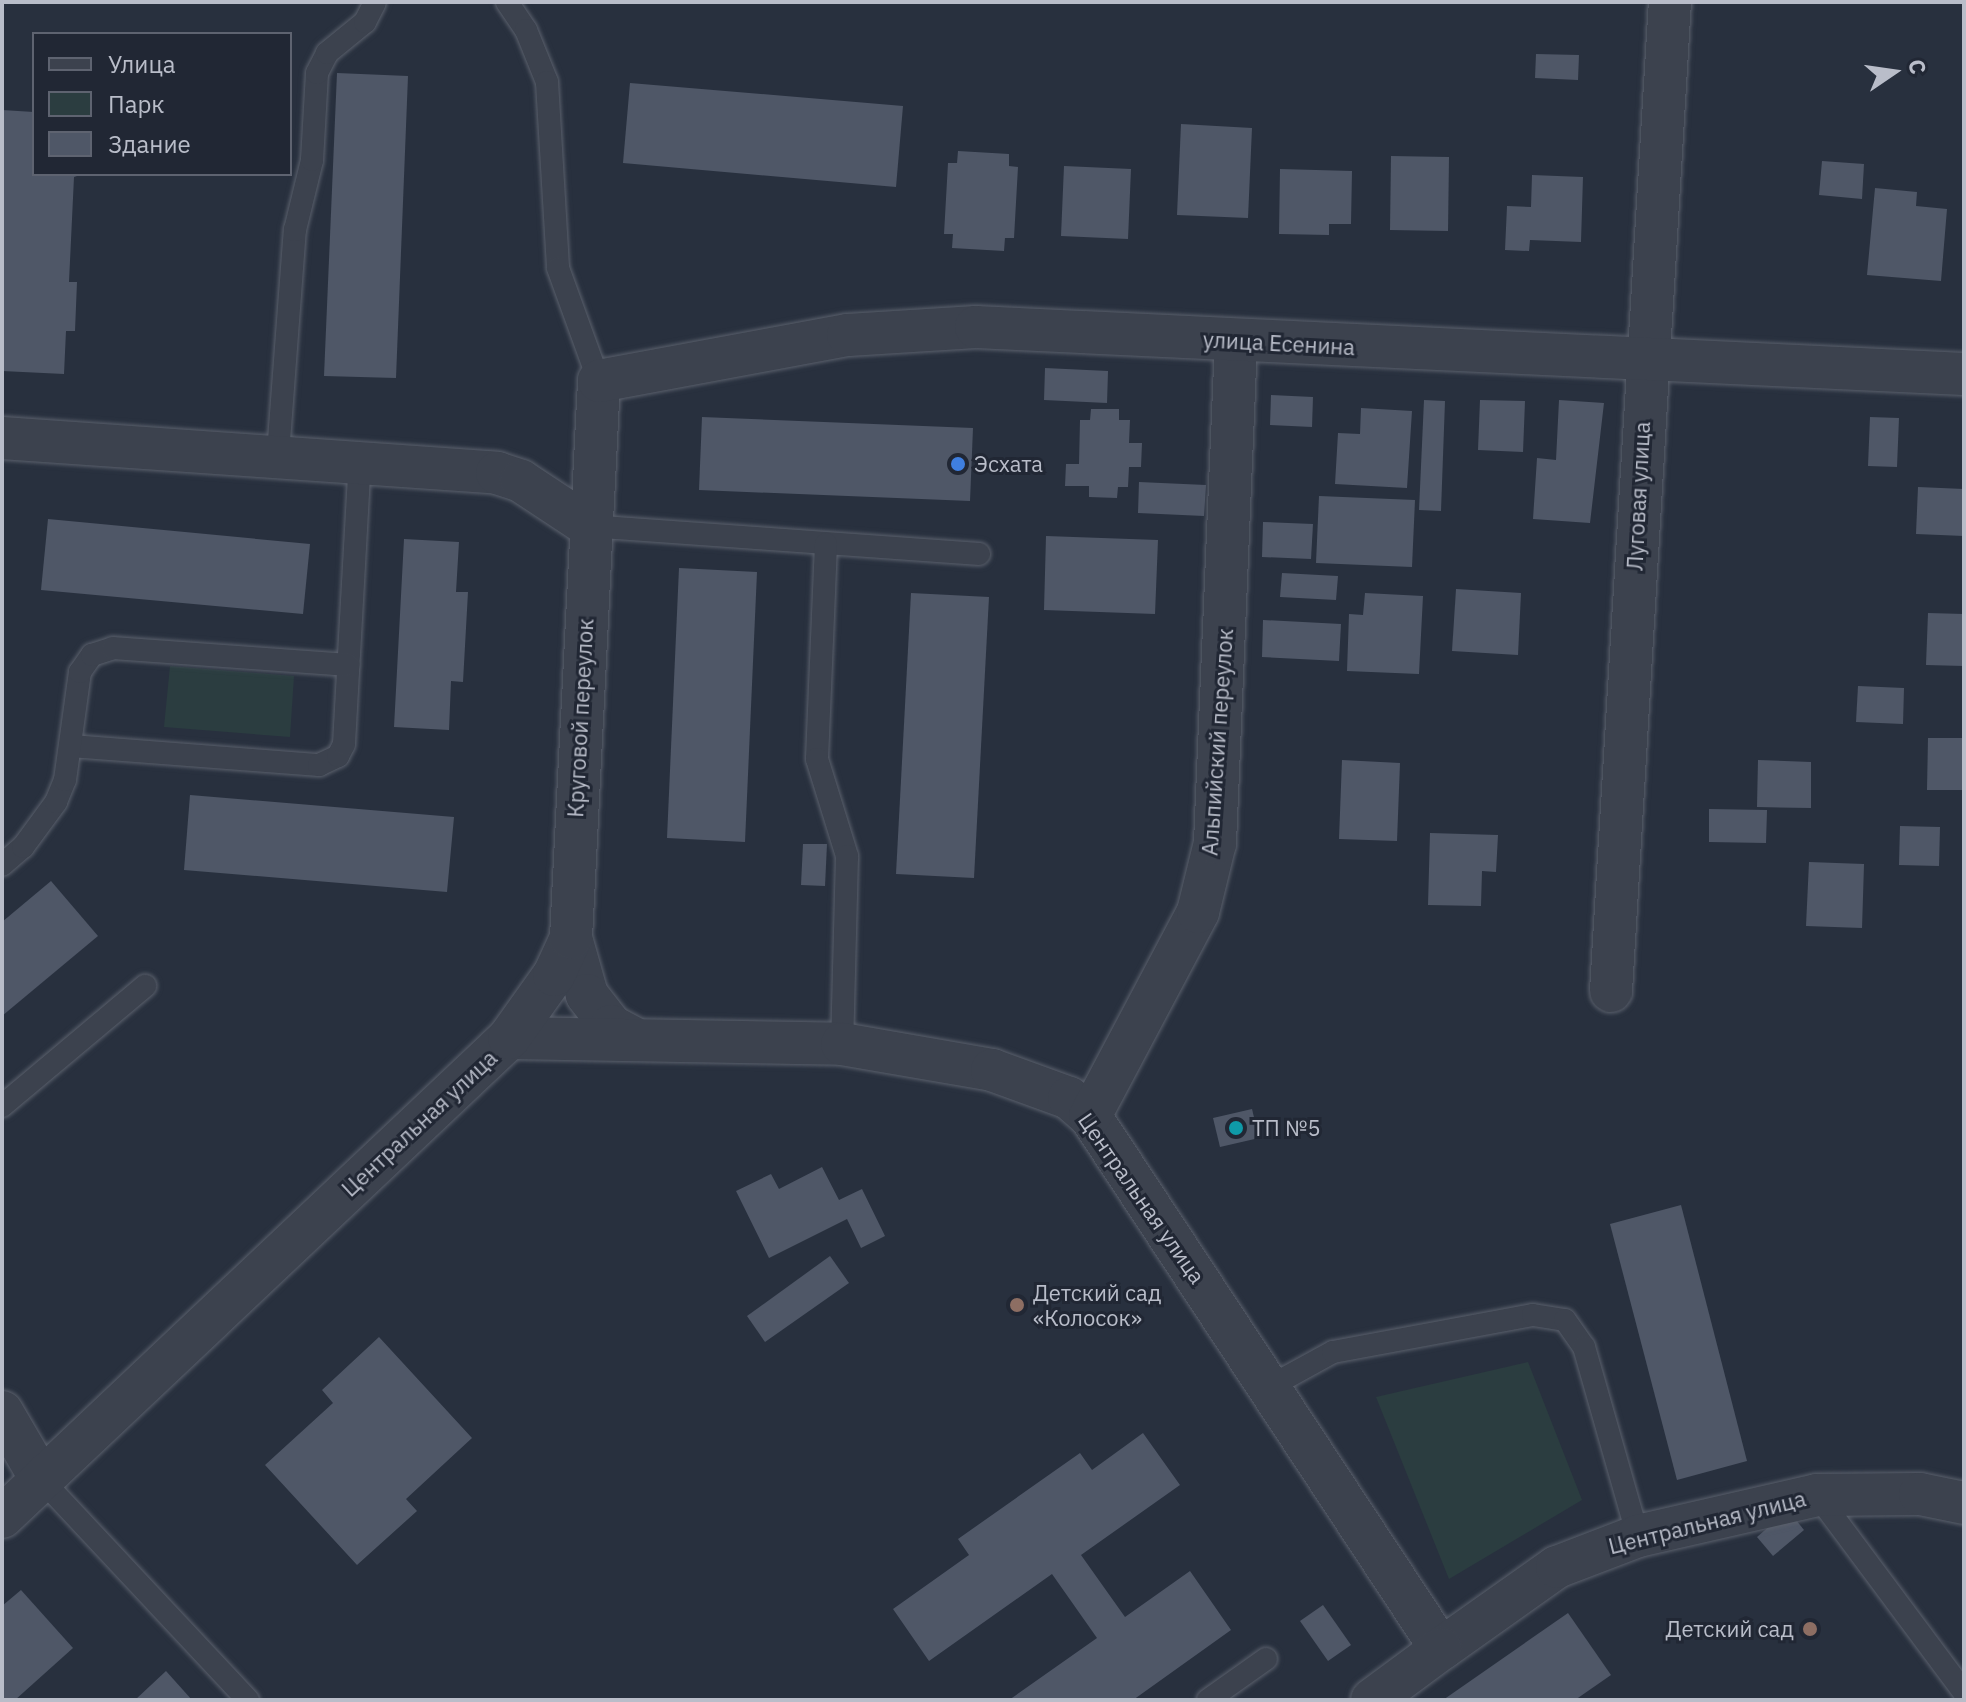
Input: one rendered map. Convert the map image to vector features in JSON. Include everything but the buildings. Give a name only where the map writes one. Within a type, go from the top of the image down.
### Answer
[{"type":"street","name":"Луговая улица","points":[[1611,991],[1645,362],[1670,2]]},
{"type":"street","name":"улица Есенина","points":[[599,381],[909,327],[1964,374]]},
{"type":"street","name":"Альпийский переулок","points":[[1090,1116],[1198,912],[1215,843],[1236,341]]},
{"type":"street","name":"Круговой переулок","points":[[509,1038],[536,1005],[571,938],[589,526],[599,381]]},
{"type":"street","points":[[2,438],[278,454],[497,473],[521,481],[589,526]]},
{"type":"street","points":[[571,938],[592,1003],[611,1026],[632,1037]]},
{"type":"street","name":"Центральная улица","points":[[2,1517],[509,1038],[632,1037],[842,1044],[934,1058],[1038,1083],[1090,1116],[1441,1649],[1557,1567],[1638,1536],[1817,1495],[1920,1494],[1964,1503]]},
{"type":"street","points":[[2,1412],[26,1461],[41,1479]]},
{"type":"street","points":[[1372,1700],[1441,1649]]},
{"type":"lane","points":[[278,454],[295,230],[312,160],[317,73],[327,53],[365,22],[375,2]]},
{"type":"lane","points":[[507,2],[526,30],[547,82],[558,268],[599,381]]},
{"type":"lane","points":[[71,746],[329,763],[344,744],[360,460]]},
{"type":"lane","points":[[589,526],[979,554]]},
{"type":"lane","points":[[826,544],[817,759],[847,856],[842,1044]]},
{"type":"lane","points":[[2,865],[23,847],[56,802],[71,746],[80,672],[92,655],[113,648],[348,665]]},
{"type":"lane","points":[[2,1106],[145,986]]},
{"type":"lane","points":[[1269,1387],[1333,1352],[1533,1315],[1565,1320],[1584,1347],[1638,1536]]},
{"type":"lane","points":[[41,1479],[248,1700]]},
{"type":"lane","points":[[1817,1495],[1964,1692]]},
{"type":"lane","points":[[1208,1700],[1266,1659]]},
{"type":"green space","points":[[170,666],[294,676],[290,737],[164,727]]},
{"type":"green space","points":[[1528,1362],[1582,1500],[1449,1579],[1376,1397]]},
{"type":"place","name":"Эсхата","points":[[958,464]]},
{"type":"place","name":"ТП №5","points":[[1236,1128]]},
{"type":"place","name":"Детский сад «Колосок»","points":[[1017,1305]]},
{"type":"place","name":"Детский сад","points":[[1810,1629]]}]
